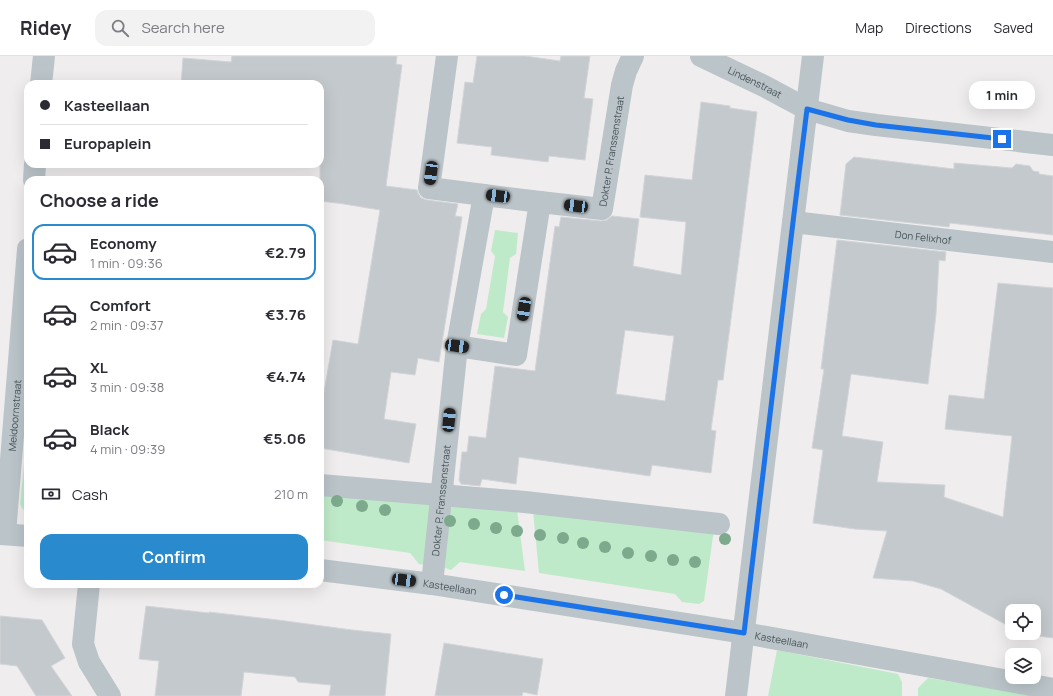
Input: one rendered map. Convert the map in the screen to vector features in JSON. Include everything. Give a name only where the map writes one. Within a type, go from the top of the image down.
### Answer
[{"type":"street","points":[[41,80],[44,56]]},
{"type":"street","name":"Dokter P. Franssenstraat","points":[[447,56],[429,188],[602,209],[622,85],[626,71],[633,56]]},
{"type":"street","name":"Lindenstraat","points":[[701,56],[764,86],[807,109],[848,120],[876,125],[1053,145]]},
{"type":"street","points":[[736,696],[813,56]]},
{"type":"street","name":"Dokter P. Franssenstraat","points":[[432,584],[457,346],[484,195]]},
{"type":"street","points":[[457,346],[516,355],[540,202]]},
{"type":"street","name":"Don Felixhof","points":[[793,222],[1053,252]]},
{"type":"street","name":"Meidoornstraat","points":[[2,534],[24,294]]},
{"type":"street","points":[[324,485],[525,502],[719,524]]},
{"type":"street","points":[[2,534],[24,536]]},
{"type":"street","name":"Kasteellaan","points":[[324,570],[432,584],[744,633],[1053,689]]},
{"type":"street","points":[[89,588],[83,644],[89,662],[110,696]]},
{"type":"street","points":[[1053,689],[1053,696]]},
{"type":"green space","points":[[495,230],[518,233],[516,254],[510,258],[503,312],[508,317],[504,338],[477,334],[481,314],[486,309],[495,256],[491,251]]},
{"type":"green space","points":[[24,465],[24,510],[20,504]]},
{"type":"green space","points":[[324,490],[434,500],[426,565],[419,564],[410,553],[324,541]]},
{"type":"green space","points":[[449,504],[517,510],[525,571],[460,562],[451,570],[445,568]]},
{"type":"green space","points":[[533,511],[714,529],[704,601],[699,604],[682,602],[675,594],[539,573]]},
{"type":"green space","points":[[777,650],[898,674],[902,682],[902,696],[768,696]]},
{"type":"green space","points":[[928,678],[1036,696],[918,696],[918,688]]},
{"type":"building","points":[[232,56],[397,56],[396,64],[402,65],[386,186],[417,190],[421,198],[427,200],[458,204],[455,216],[462,217],[439,362],[418,358],[415,375],[391,372],[384,419],[416,424],[409,463],[324,449],[324,392],[333,340],[358,344],[380,210],[324,202],[324,176],[320,176],[320,168],[324,168],[324,80],[181,80],[183,58],[231,62]]},
{"type":"building","points":[[477,56],[525,56],[560,61],[561,56],[590,56],[584,98],[593,99],[585,160],[549,156],[548,162],[491,155],[492,147],[457,143],[465,82],[473,83]]},
{"type":"building","points":[[701,102],[757,112],[723,380],[718,380],[711,430],[716,431],[711,473],[652,465],[650,476],[519,457],[516,484],[482,479],[480,486],[461,484],[459,480],[462,452],[467,452],[469,436],[486,438],[495,366],[535,371],[555,226],[559,227],[561,217],[601,221],[607,220],[612,216],[639,219],[633,266],[681,275],[686,222],[640,217],[645,175],[692,180]],"holes":[[[625,330],[674,336],[665,401],[616,394]]]},
{"type":"building","points":[[854,157],[954,169],[954,163],[1012,168],[1016,164],[1030,166],[1033,171],[1039,172],[1039,174],[1053,176],[1053,235],[950,223],[949,227],[840,215],[846,164]]},
{"type":"building","points":[[837,240],[946,252],[945,261],[939,260],[936,314],[928,384],[851,374],[842,436],[883,442],[877,482],[945,485],[944,497],[1003,517],[1012,436],[945,429],[949,395],[984,399],[998,283],[1053,288],[1053,638],[1041,636],[1041,604],[1005,604],[1005,624],[941,589],[913,581],[873,578],[887,531],[855,529],[813,523],[823,450],[812,448],[824,369],[821,369]]},
{"type":"building","points":[[146,606],[391,634],[385,696],[329,696],[331,685],[298,682],[295,677],[244,672],[241,696],[155,696],[159,661],[139,659]]},
{"type":"building","points":[[0,616],[42,620],[65,658],[51,666],[72,696],[36,696],[17,666],[0,664]]},
{"type":"building","points":[[444,643],[543,659],[537,695],[523,692],[522,696],[435,696]]},
{"type":"route","points":[[504,595],[744,633],[807,109],[848,120],[876,125],[1002,139]]}]
